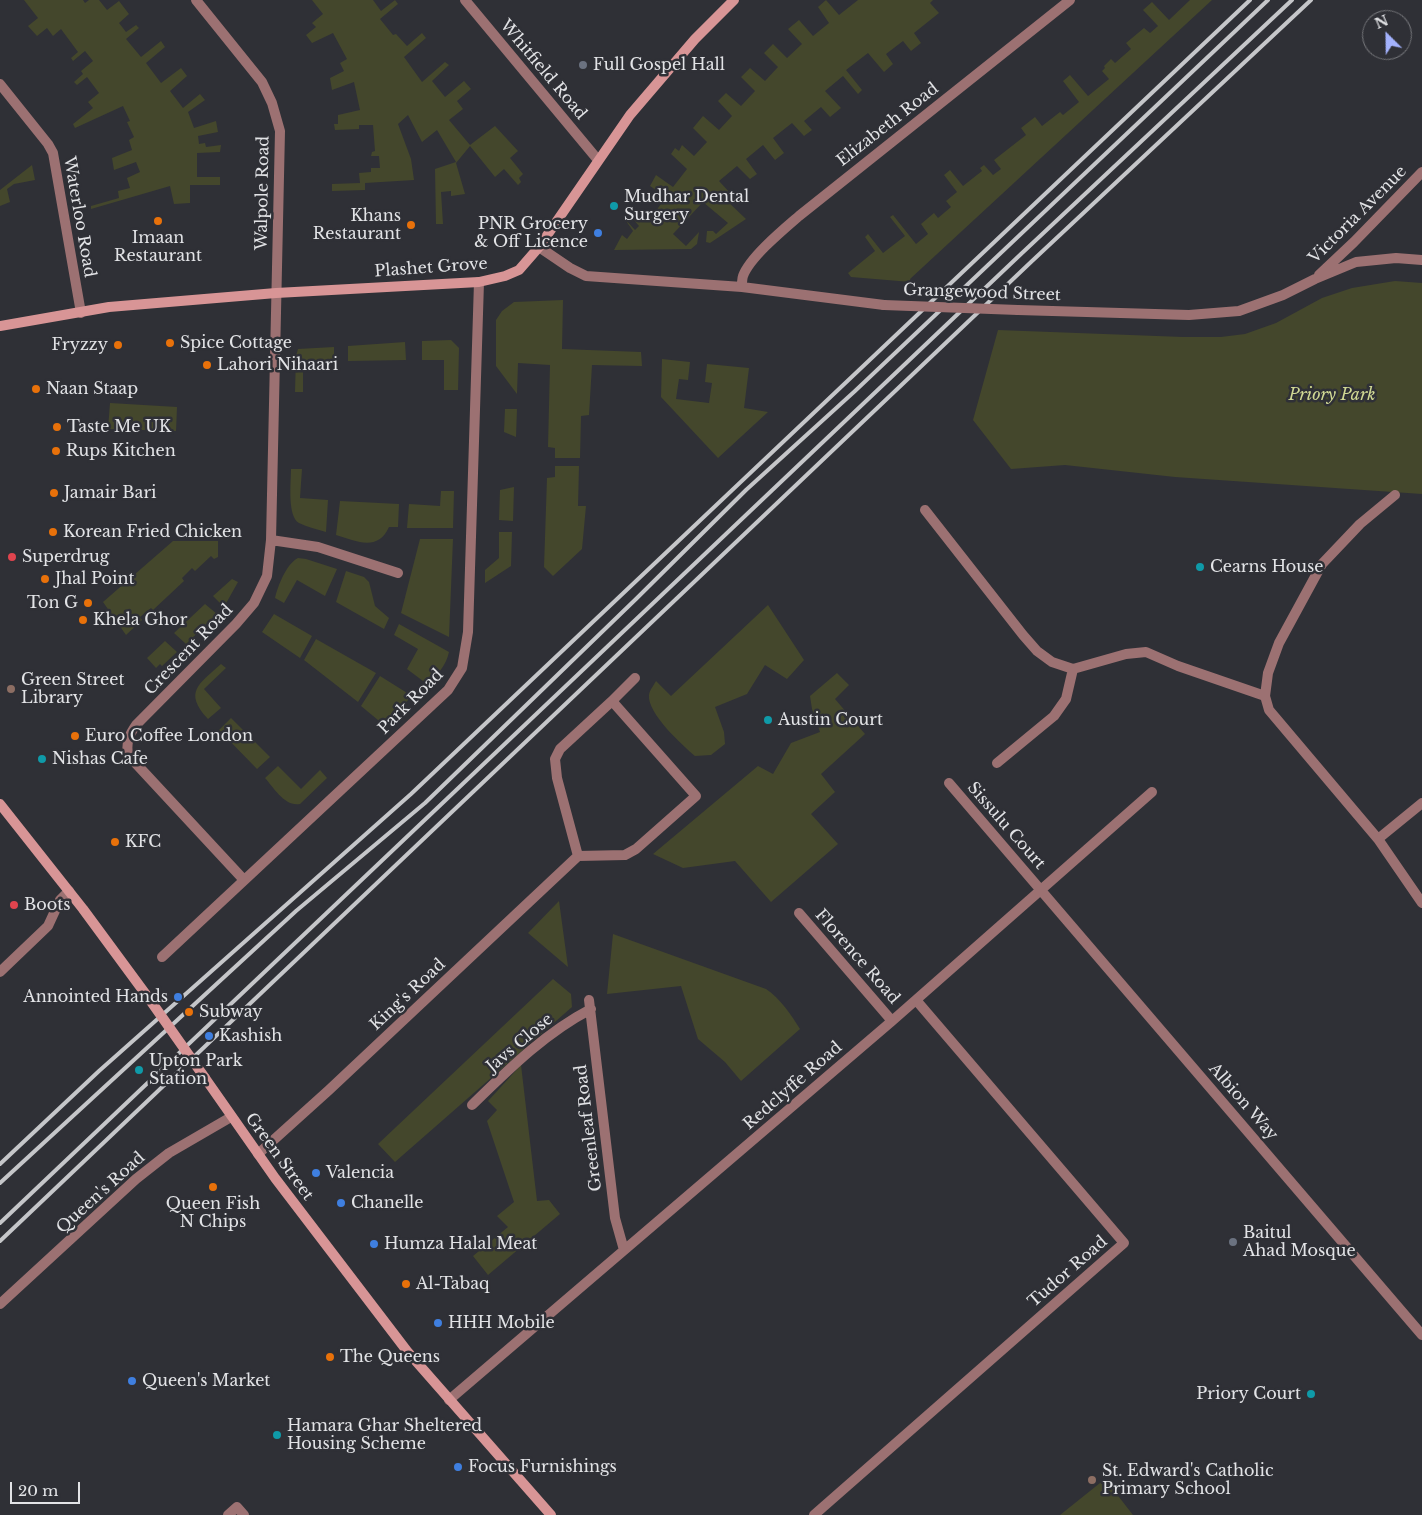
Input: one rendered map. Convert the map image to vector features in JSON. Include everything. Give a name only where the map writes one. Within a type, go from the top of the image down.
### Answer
[{"type":"main road","name":"Plashet Grove","points":[[0,326],[109,307],[276,294],[480,282],[505,276],[519,270],[539,248],[630,115],[695,38],[730,1]]},
{"type":"main road","name":"Green Street","points":[[0,804],[69,891],[150,1000],[258,1154],[407,1351],[551,1515]]},
{"type":"street","name":"Walpole Road","points":[[196,0],[262,82],[272,104],[280,131],[276,294]]},
{"type":"street","name":"Whitfield Road","points":[[465,0],[598,160]]},
{"type":"street","name":"Elizabeth Road","points":[[742,287],[743,275],[778,234],[1070,0]]},
{"type":"street","name":"Waterloo Road","points":[[0,84],[48,144],[53,153],[81,313]]},
{"type":"street","name":"Victoria Avenue","points":[[1314,279],[1354,242],[1422,172]]},
{"type":"street","name":"Grangewood Street","points":[[539,248],[586,276],[742,287],[884,304],[1189,315],[1239,311],[1283,295],[1314,279],[1356,262],[1396,258],[1422,260]]},
{"type":"street","name":"Park Road","points":[[162,957],[448,690],[462,668],[468,632],[480,282]]},
{"type":"street","name":"Crescent Road","points":[[244,880],[128,755],[126,746],[129,735],[136,725],[230,631],[254,603],[267,576],[271,540],[276,294]]},
{"type":"street","points":[[1395,495],[1360,524],[1322,564],[1279,644],[1268,673],[1265,696],[1268,710],[1320,768],[1378,839],[1422,903]]},
{"type":"street","points":[[925,510],[1037,651],[1052,662],[1074,669],[1126,654],[1146,652],[1178,666],[1265,696]]},
{"type":"street","points":[[271,540],[318,547],[398,573]]},
{"type":"street","points":[[997,763],[1054,716],[1066,699],[1074,669]]},
{"type":"street","points":[[612,702],[696,796],[636,849],[625,855],[578,856],[556,778],[555,759],[560,749],[612,702],[635,678]]},
{"type":"street","name":"Sissulu Court","points":[[949,783],[1040,889]]},
{"type":"street","name":"Redclyffe Road","points":[[449,1400],[892,1021],[1152,792]]},
{"type":"street","points":[[1378,839],[1422,803]]},
{"type":"street","name":"King's Road","points":[[258,1154],[329,1090],[578,856]]},
{"type":"street","name":"Albion Way","points":[[1040,889],[1422,1335]]},
{"type":"street","points":[[0,972],[48,926],[60,900],[69,891]]},
{"type":"street","name":"Florence Road","points":[[799,913],[892,1021]]},
{"type":"street","name":"Tudor Road","points":[[814,1515],[1124,1242],[916,1000]]},
{"type":"street","name":"Javs Close","points":[[472,1105],[527,1052],[590,1005]]},
{"type":"street","name":"Greenleaf Road","points":[[590,1005],[615,1218],[624,1250]]},
{"type":"street","name":"Queen's Road","points":[[0,1304],[136,1179],[169,1153],[231,1117]]},
{"type":"street","points":[[228,1515],[237,1507],[244,1515]]},
{"type":"green space","points":[[24,0],[83,0],[85,3],[89,0],[99,0],[107,10],[119,1],[129,14],[119,23],[126,32],[136,25],[139,28],[126,39],[141,57],[161,41],[165,47],[146,63],[161,83],[181,68],[187,76],[170,91],[183,108],[200,94],[205,100],[188,112],[194,128],[216,121],[218,132],[198,136],[199,144],[205,143],[206,147],[221,145],[220,152],[197,153],[197,177],[220,177],[220,185],[190,185],[190,203],[174,204],[170,186],[91,209],[91,206],[119,198],[118,191],[130,188],[127,178],[140,172],[136,162],[114,170],[112,158],[132,150],[129,140],[134,137],[127,122],[130,121],[123,106],[75,128],[73,124],[93,108],[88,102],[99,93],[87,77],[77,85],[74,82],[83,74],[81,71],[93,61],[85,51],[73,61],[71,58],[78,52],[61,29],[53,36],[47,28],[37,36],[28,26],[38,18]]},
{"type":"green space","points":[[312,0],[373,0],[381,11],[395,0],[398,4],[380,19],[393,35],[396,34],[407,46],[422,33],[426,38],[404,57],[422,82],[445,62],[449,65],[432,81],[445,97],[464,81],[471,89],[457,101],[463,109],[449,120],[470,145],[495,126],[518,151],[510,158],[523,174],[519,178],[521,182],[518,185],[504,169],[495,177],[470,146],[456,163],[465,194],[451,196],[451,191],[441,192],[443,224],[436,224],[435,169],[456,162],[437,130],[422,142],[408,115],[398,124],[411,159],[414,180],[365,183],[365,190],[332,191],[332,184],[360,183],[359,173],[371,172],[371,168],[380,168],[379,156],[371,156],[372,152],[375,151],[373,125],[359,125],[359,129],[335,130],[334,124],[338,124],[338,115],[360,110],[354,82],[332,90],[330,78],[344,71],[340,63],[347,59],[333,33],[312,43],[306,35],[316,27],[312,23],[323,14]]},
{"type":"green space","points":[[826,0],[839,15],[858,0],[933,0],[930,3],[939,13],[914,33],[921,43],[911,51],[903,41],[886,54],[893,64],[884,72],[868,53],[846,70],[862,90],[858,94],[843,76],[825,91],[841,108],[830,117],[821,107],[804,121],[812,130],[804,136],[792,123],[773,138],[784,153],[775,160],[763,145],[746,159],[757,174],[750,179],[737,166],[719,181],[731,194],[725,199],[746,219],[710,243],[706,242],[707,231],[713,231],[716,234],[728,223],[703,202],[673,234],[686,246],[699,232],[697,244],[691,249],[614,250],[622,235],[627,239],[633,231],[624,218],[635,230],[639,226],[628,213],[632,207],[650,219],[666,197],[650,186],[656,175],[673,187],[687,169],[671,154],[675,148],[679,151],[682,145],[694,156],[707,142],[693,128],[703,116],[719,130],[732,116],[718,101],[726,93],[741,106],[755,91],[741,77],[750,68],[765,81],[778,67],[764,53],[773,44],[787,58],[802,44],[788,29],[799,20],[813,36],[829,23],[818,7]]},
{"type":"green space","points":[[1190,0],[1212,0],[910,279],[911,282],[851,277],[848,273],[875,251],[865,237],[868,234],[883,253],[905,236],[890,217],[893,215],[916,244],[928,234],[921,224],[934,213],[938,218],[951,207],[946,201],[957,192],[944,175],[950,170],[963,186],[982,171],[980,168],[984,165],[993,175],[1001,169],[994,160],[1026,135],[1021,128],[1035,117],[1042,126],[1060,112],[1063,115],[1079,102],[1063,81],[1070,75],[1088,96],[1109,79],[1102,71],[1105,68],[1104,66],[1111,59],[1115,63],[1131,49],[1126,43],[1144,28],[1150,33],[1158,26],[1143,10],[1152,2],[1169,20]]},
{"type":"green space","points":[[32,165],[35,180],[14,184],[7,189],[10,202],[0,206],[0,190]]},
{"type":"green space","name":"Priory Park","points":[[1395,281],[1422,283],[1422,494],[1175,477],[1065,465],[1011,469],[973,420],[998,330],[1221,337],[1245,334],[1276,323],[1322,298],[1352,288]]},
{"type":"green space","points":[[563,300],[562,349],[641,352],[642,366],[592,365],[589,415],[581,416],[580,458],[555,458],[555,448],[548,447],[550,365],[518,363],[517,394],[496,366],[496,320],[502,311],[514,302]]},
{"type":"green space","points":[[451,340],[459,348],[458,390],[444,390],[444,360],[422,360],[422,341]]},
{"type":"green space","points":[[405,342],[406,360],[348,361],[348,346]]},
{"type":"green space","points":[[334,347],[334,361],[303,362],[303,392],[295,392],[296,356],[298,349]]},
{"type":"green space","points":[[662,359],[690,362],[688,380],[679,379],[676,399],[709,403],[712,383],[705,382],[707,364],[749,368],[744,408],[768,412],[718,458],[661,397]]},
{"type":"green space","points":[[110,403],[177,407],[176,431],[108,429]]},
{"type":"green space","points":[[505,409],[517,409],[516,437],[504,432]]},
{"type":"green space","points":[[555,466],[579,466],[578,506],[586,506],[582,549],[553,576],[544,567],[547,478],[555,477]]},
{"type":"green space","points":[[291,469],[302,469],[300,498],[328,500],[326,532],[299,523],[295,519],[290,498]]},
{"type":"green space","points":[[514,487],[513,521],[499,520],[500,490]]},
{"type":"green space","points":[[441,491],[454,491],[453,528],[407,528],[409,504],[440,506]]},
{"type":"green space","points":[[340,501],[399,504],[398,527],[389,527],[379,540],[366,543],[336,535]]},
{"type":"green space","points":[[499,532],[512,532],[511,566],[485,583],[485,570],[499,558]]},
{"type":"green space","points":[[420,539],[453,539],[449,637],[401,613]]},
{"type":"green space","points":[[173,541],[218,541],[218,557],[214,559],[211,556],[195,571],[192,568],[182,578],[184,581],[153,610],[151,608],[140,617],[142,620],[126,635],[103,602]]},
{"type":"green space","points":[[298,558],[337,569],[325,596],[297,580],[284,603],[275,598],[276,593],[286,570]]},
{"type":"green space","points":[[346,571],[364,577],[369,582],[375,606],[389,618],[384,629],[336,602]]},
{"type":"green space","points":[[232,579],[238,582],[224,607],[213,596]]},
{"type":"green space","points":[[205,604],[217,614],[186,644],[174,633]]},
{"type":"green space","points":[[768,605],[804,660],[787,679],[765,665],[747,694],[715,707],[724,732],[725,744],[711,755],[695,756],[674,737],[659,719],[650,702],[649,695],[651,690],[656,681],[671,696]]},
{"type":"green space","points":[[274,614],[312,636],[300,658],[262,632]]},
{"type":"green space","points":[[399,624],[449,652],[438,674],[427,684],[407,669],[418,649],[394,635]]},
{"type":"green space","points":[[316,639],[376,673],[358,702],[304,660]]},
{"type":"green space","points":[[165,641],[177,652],[162,666],[160,664],[156,668],[147,658]]},
{"type":"green space","points":[[221,664],[226,668],[204,689],[221,708],[208,719],[200,710],[195,695],[206,677]]},
{"type":"green space","points":[[837,673],[849,685],[835,699],[865,734],[821,774],[835,792],[811,814],[838,844],[771,902],[735,861],[683,868],[653,854],[758,766],[773,774],[791,743],[820,732],[812,709],[810,696]]},
{"type":"green space","points":[[380,676],[412,696],[384,725],[361,706]]},
{"type":"green space","points":[[231,718],[270,757],[257,769],[219,730]]},
{"type":"green space","points":[[278,766],[301,789],[320,770],[327,778],[300,804],[289,803],[280,796],[265,778]]},
{"type":"green space","points":[[559,901],[568,967],[528,933]]},
{"type":"green space","points":[[613,934],[766,989],[781,1002],[800,1029],[741,1081],[725,1062],[698,1039],[681,986],[607,994]]},
{"type":"green space","points":[[553,979],[571,994],[572,1007],[395,1162],[378,1144]]},
{"type":"green space","points":[[521,1065],[537,1201],[549,1200],[560,1214],[488,1275],[473,1256],[508,1227],[497,1216],[514,1202],[487,1121],[497,1110],[488,1101]]},
{"type":"green space","points":[[1105,1479],[1133,1515],[1060,1515]]},
{"type":"railway","points":[[0,1164],[99,1071],[411,794],[1250,0]]},
{"type":"railway","points":[[0,1183],[296,911],[425,803],[746,490],[855,391],[1268,0]]},
{"type":"railway","points":[[0,1223],[1021,254],[1292,0]]},
{"type":"railway","points":[[0,1241],[1031,262],[1311,0]]},
{"type":"place","name":"Full Gospel Hall","points":[[583,65]]},
{"type":"place","name":"Mudhar Dental Surgery","points":[[614,206]]},
{"type":"place","name":"Imaan Restaurant","points":[[158,221]]},
{"type":"place","name":"Khans Restaurant","points":[[411,225]]},
{"type":"place","name":"PNR Grocery & Off Licence","points":[[598,233]]},
{"type":"place","name":"Spice Cottage","points":[[170,343]]},
{"type":"place","name":"Fryzzy","points":[[118,345]]},
{"type":"place","name":"Lahori Nihaari","points":[[207,365]]},
{"type":"place","name":"Naan Staap","points":[[36,389]]},
{"type":"place","name":"Taste Me UK","points":[[57,427]]},
{"type":"place","name":"Rups Kitchen","points":[[56,451]]},
{"type":"place","name":"Jamair Bari","points":[[54,493]]},
{"type":"place","name":"Korean Fried Chicken","points":[[53,532]]},
{"type":"place","name":"Superdrug","points":[[12,557]]},
{"type":"place","name":"Cearns House","points":[[1200,567]]},
{"type":"place","name":"Jhal Point","points":[[45,579]]},
{"type":"place","name":"Ton G","points":[[88,603]]},
{"type":"place","name":"Khela Ghor","points":[[83,620]]},
{"type":"place","name":"Green Street Library","points":[[11,689]]},
{"type":"place","name":"Austin Court","points":[[768,720]]},
{"type":"place","name":"Euro Coffee London","points":[[75,736]]},
{"type":"place","name":"Nishas Cafe","points":[[42,759]]},
{"type":"place","name":"KFC","points":[[115,842]]},
{"type":"place","name":"Boots","points":[[14,905]]},
{"type":"place","name":"Annointed Hands","points":[[178,997]]},
{"type":"place","name":"Subway","points":[[189,1012]]},
{"type":"place","name":"Kashish","points":[[209,1036]]},
{"type":"place","name":"Upton Park Station","points":[[139,1070]]},
{"type":"place","name":"Valencia","points":[[316,1173]]},
{"type":"place","name":"Queen Fish N Chips","points":[[213,1187]]},
{"type":"place","name":"Chanelle","points":[[341,1203]]},
{"type":"place","name":"Baitul Ahad Mosque","points":[[1233,1242]]},
{"type":"place","name":"Humza Halal Meat","points":[[374,1244]]},
{"type":"place","name":"Al-Tabaq","points":[[406,1284]]},
{"type":"place","name":"HHH Mobile","points":[[438,1323]]},
{"type":"place","name":"The Queens","points":[[330,1357]]},
{"type":"place","name":"Queen's Market","points":[[132,1381]]},
{"type":"place","name":"Priory Court","points":[[1311,1394]]},
{"type":"place","name":"Hamara Ghar Sheltered Housing Scheme","points":[[277,1435]]},
{"type":"place","name":"Focus Furnishings","points":[[458,1467]]},
{"type":"place","name":"St. Edward's Catholic Primary School","points":[[1092,1480]]}]
